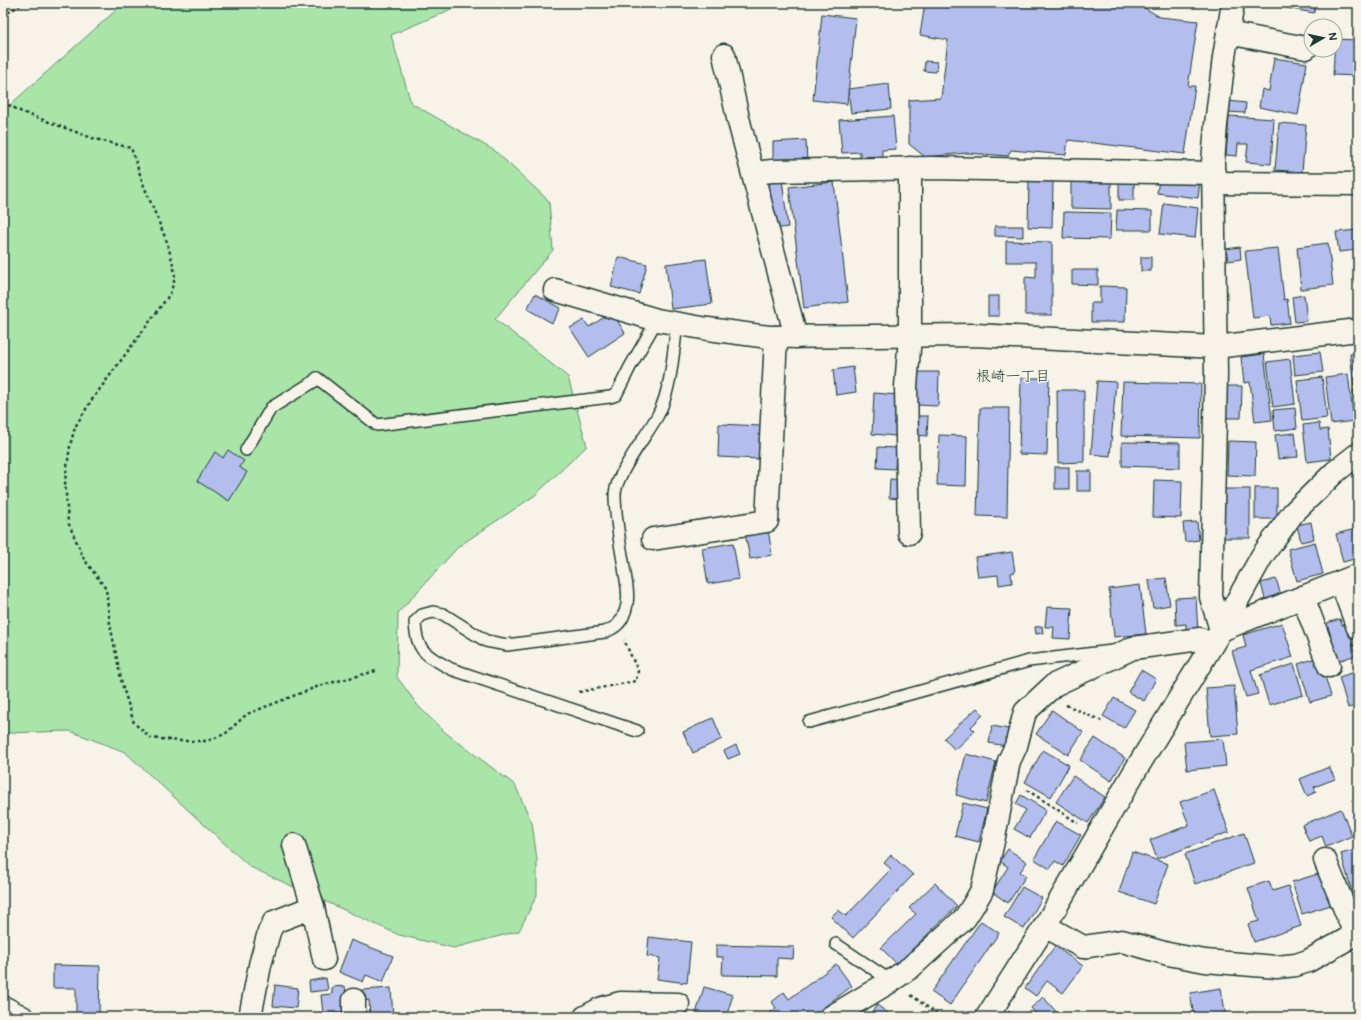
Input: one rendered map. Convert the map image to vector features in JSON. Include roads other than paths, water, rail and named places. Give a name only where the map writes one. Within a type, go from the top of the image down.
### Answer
[{"type":"street","points":[[1216,638],[1211,597],[1216,347],[1214,178],[1216,125],[1233,3]]},
{"type":"street","points":[[1228,33],[1303,47]]},
{"type":"street","points":[[653,539],[768,521],[786,337],[753,173],[738,118],[724,56]]},
{"type":"street","points":[[909,533],[906,387],[910,336],[910,168]]},
{"type":"street","points":[[753,173],[772,171],[910,168],[1358,184]]},
{"type":"street","points":[[554,290],[667,322],[769,337],[975,334],[1216,347],[1358,330]]},
{"type":"street","points":[[987,1017],[1045,926],[1132,776],[1216,638],[1262,556],[1293,513],[1335,472],[1358,454]]},
{"type":"street","points":[[831,1017],[891,981],[911,967],[964,918],[974,904],[982,890],[1009,761],[1016,746],[1025,712],[1054,685],[1133,648],[1216,638],[1303,597],[1349,579],[1358,628]]},
{"type":"street","points":[[1303,597],[1329,666]]},
{"type":"street","points":[[294,845],[313,907],[324,959]]},
{"type":"street","points":[[1045,926],[1083,947],[1122,941],[1168,954],[1205,961],[1277,967],[1296,965],[1308,961],[1357,934],[1325,860]]},
{"type":"street","points":[[250,1017],[260,965],[269,932],[274,922],[313,907]]},
{"type":"street","points":[[585,1017],[602,1008],[620,1003],[678,1004]]},
{"type":"street","points":[[3,1007],[22,1017]]},
{"type":"lane","points":[[246,450],[271,408],[317,378],[378,425],[610,397],[616,395],[630,367],[667,322]]},
{"type":"lane","points":[[637,731],[451,669],[426,654],[418,644],[415,622],[422,614],[433,612],[442,614],[486,641],[507,646],[605,632],[618,626],[625,614],[628,597],[616,513],[615,493],[619,478],[658,415],[663,403],[670,378],[667,322]]},
{"type":"lane","points":[[810,722],[1029,662],[1133,648]]},
{"type":"lane","points":[[836,944],[891,981]]},
{"type":"district","name":"根崎一丁目","points":[[1013,375]]}]
